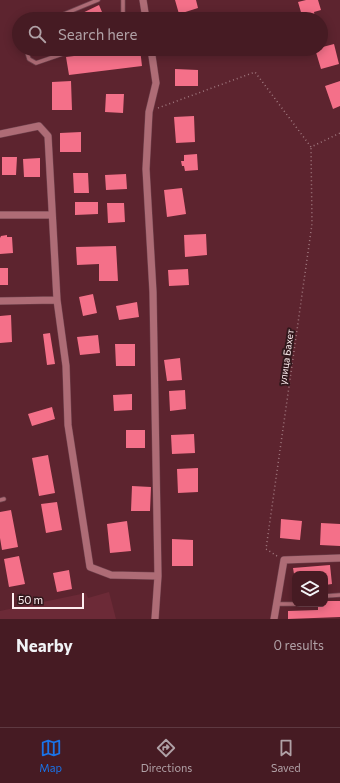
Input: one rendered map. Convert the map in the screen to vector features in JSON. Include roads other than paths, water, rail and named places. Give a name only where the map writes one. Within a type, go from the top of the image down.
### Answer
[{"type":"street","points":[[143,0],[145,12]]},
{"type":"street","points":[[152,56],[156,83],[149,112],[146,169],[153,292],[158,576],[155,619]]},
{"type":"street","points":[[0,134],[39,126],[48,136],[57,300],[66,366],[68,425],[90,567],[111,575],[158,576]]},
{"type":"street","points":[[0,215],[52,215]]},
{"type":"street","points":[[0,301],[57,300]]},
{"type":"street","points":[[274,619],[284,560],[340,558]]},
{"type":"lane","points":[[69,12],[98,0]]},
{"type":"lane","points":[[123,0],[123,12]]},
{"type":"lane","points":[[28,56],[29,59],[36,63],[56,56]]},
{"type":"lane","points":[[328,596],[340,595]]},
{"type":"lane","points":[[276,604],[292,604]]}]
